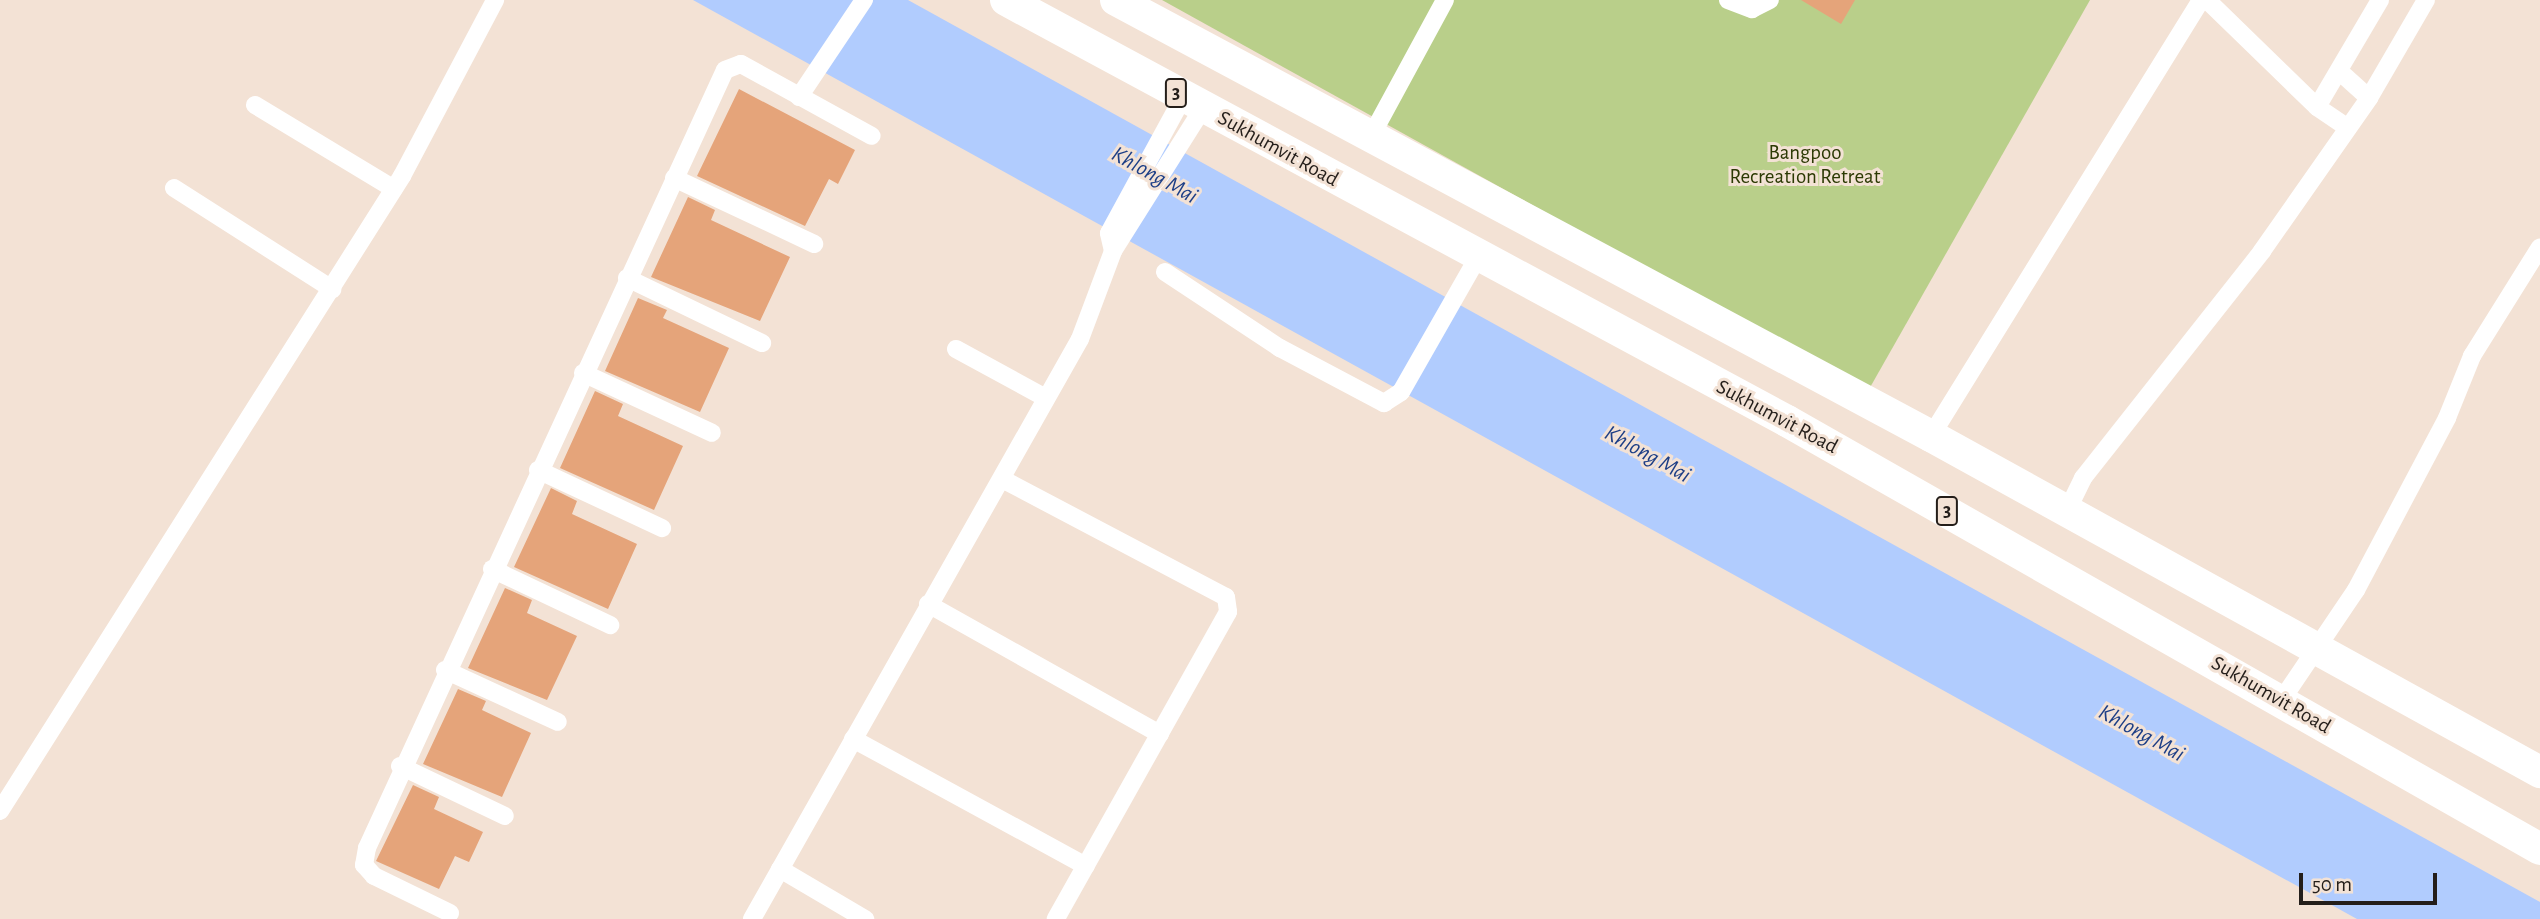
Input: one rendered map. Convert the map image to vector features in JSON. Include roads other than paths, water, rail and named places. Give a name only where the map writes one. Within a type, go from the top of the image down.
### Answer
[{"type":"highway","name":"Sukhumvit Road","points":[[1006,0],[1476,259],[1787,421],[2540,849]]},
{"type":"highway","points":[[1116,0],[1369,141],[1931,436],[2540,772]]},
{"type":"highway","points":[[1346,187],[1369,141]]},
{"type":"street","points":[[0,811],[394,189],[495,0]]},
{"type":"street","points":[[799,97],[864,0]]},
{"type":"street","points":[[1369,141],[1445,0]]},
{"type":"street","points":[[1728,0],[1752,9],[1770,0]]},
{"type":"street","points":[[1931,436],[2201,0]]},
{"type":"street","points":[[2207,0],[2316,107],[2348,128]]},
{"type":"street","points":[[2316,107],[2342,75],[2380,0]]},
{"type":"street","points":[[2067,512],[2083,478],[2239,282],[2348,128],[2366,94],[2426,0]]},
{"type":"street","points":[[450,913],[374,876],[365,865],[400,766],[724,70],[734,64],[872,136]]},
{"type":"street","points":[[2342,75],[2366,94]]},
{"type":"street","points":[[752,919],[1080,339],[1114,242],[1166,127],[1193,102]]},
{"type":"street","points":[[1114,242],[1186,138],[1193,102]]},
{"type":"street","points":[[254,105],[394,189]]},
{"type":"street","points":[[674,178],[814,244]]},
{"type":"street","points":[[174,188],[332,289]]},
{"type":"street","points":[[2281,701],[2356,590],[2447,418],[2472,356],[2540,247]]},
{"type":"street","points":[[1165,272],[1364,397],[1384,403],[1401,392],[1459,294],[1476,259]]},
{"type":"street","points":[[627,278],[762,343]]},
{"type":"street","points":[[956,349],[1046,398]]},
{"type":"street","points":[[583,373],[712,433]]},
{"type":"street","points":[[538,470],[662,528]]},
{"type":"street","points":[[1002,478],[1226,597],[1228,612],[1056,919]]},
{"type":"street","points":[[492,569],[610,625]]},
{"type":"street","points":[[928,604],[1160,734]]},
{"type":"street","points":[[445,670],[558,722]]},
{"type":"street","points":[[853,739],[1086,866]]},
{"type":"street","points":[[400,766],[505,816]]},
{"type":"street","points":[[780,869],[865,919]]},
{"type":"water","name":"Khlong Mai","points":[[693,0],[908,0],[2540,902],[2540,919],[2357,919]]},
{"type":"park label","name":"Bangpoo Recreation Retreat","points":[[1805,165]]}]
